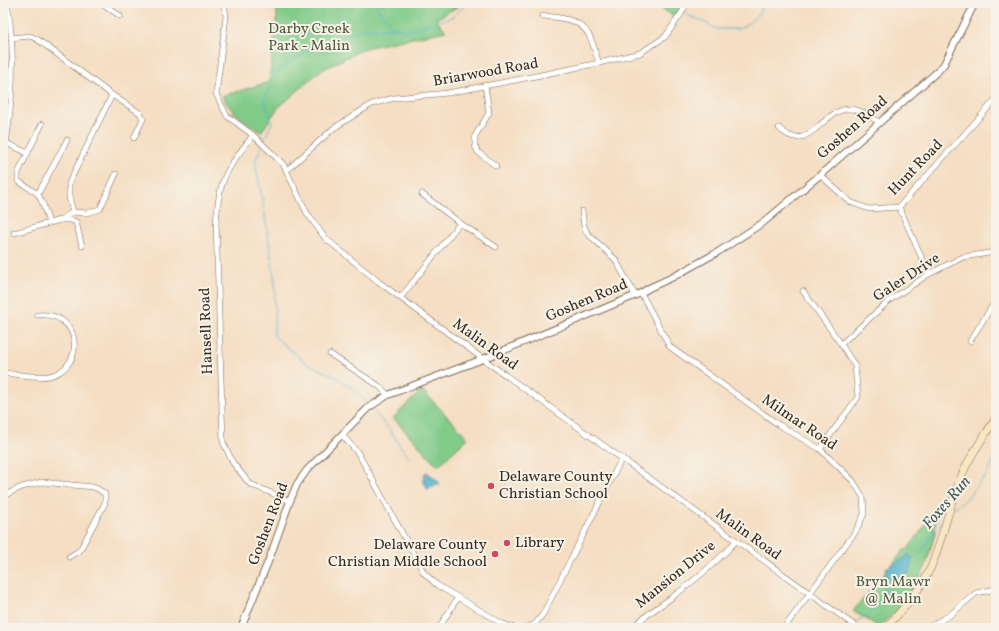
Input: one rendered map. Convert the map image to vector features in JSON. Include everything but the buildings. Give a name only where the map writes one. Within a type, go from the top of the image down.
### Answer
[{"type":"main road","points":[[885,628],[908,604],[930,568],[961,477],[969,459],[996,418]]},
{"type":"street","points":[[3,163],[13,84],[11,38],[7,3]]},
{"type":"street","points":[[102,3],[120,16]]},
{"type":"street","name":"Malin Road","points":[[224,3],[226,16],[216,94],[228,116],[253,135],[277,157],[287,170],[307,213],[325,238],[379,282],[483,359],[854,626]]},
{"type":"street","name":"Briarwood Road","points":[[287,170],[334,128],[372,104],[394,98],[448,93],[485,86],[599,63],[640,53],[665,37],[687,3]]},
{"type":"street","name":"Goshen Road","points":[[241,628],[270,558],[297,484],[307,470],[369,407],[388,395],[483,359],[638,294],[672,278],[756,228],[820,175],[930,79],[944,64],[975,3]]},
{"type":"street","points":[[543,16],[574,21],[582,25],[588,32],[599,63]]},
{"type":"street","points":[[11,38],[30,36],[37,38],[112,96],[138,111],[142,115],[143,119],[134,138]]},
{"type":"street","points":[[485,86],[489,113],[475,136],[475,146],[478,152],[496,166]]},
{"type":"street","points":[[73,212],[69,197],[69,183],[112,96]]},
{"type":"street","name":"Hunt Road","points":[[820,175],[850,202],[869,209],[900,207],[996,99]]},
{"type":"street","points":[[779,128],[787,136],[798,138],[808,136],[838,111],[851,109],[863,112],[879,122]]},
{"type":"street","points":[[42,124],[18,173],[18,181],[38,194],[49,223]]},
{"type":"street","name":"Hansell Road","points":[[253,135],[223,180],[219,194],[216,222],[223,442],[233,463],[250,484],[290,501]]},
{"type":"street","points":[[38,194],[67,140]]},
{"type":"street","points":[[6,143],[28,153]]},
{"type":"street","points":[[60,220],[73,212],[87,213],[100,209],[116,174]]},
{"type":"street","points":[[422,194],[460,223],[496,247]]},
{"type":"street","points":[[900,207],[929,274]]},
{"type":"street","name":"Milmar Road","points":[[582,211],[584,226],[587,233],[615,259],[670,347],[779,425],[820,449],[853,481],[864,497],[864,514],[856,531],[784,628]]},
{"type":"street","points":[[14,233],[60,220],[71,220],[76,222],[82,246]]},
{"type":"street","points":[[401,298],[460,223]]},
{"type":"street","name":"Galer Drive","points":[[841,344],[890,300],[929,274],[963,257],[996,252]]},
{"type":"street","points":[[803,291],[855,366],[858,397],[820,449]]},
{"type":"street","points":[[970,341],[996,300]]},
{"type":"street","points":[[3,374],[47,376],[62,370],[72,358],[75,343],[70,328],[57,316],[47,314],[37,315]]},
{"type":"street","points":[[330,354],[379,386],[388,395]]},
{"type":"street","points":[[342,434],[358,453],[424,572],[437,585],[501,623],[514,628]]},
{"type":"street","points":[[525,628],[535,624],[543,614],[622,458]]},
{"type":"street","points":[[3,496],[22,487],[42,482],[93,487],[102,491],[105,494],[105,503],[80,550],[69,557]]},
{"type":"street","name":"Mansion Drive","points":[[632,628],[644,616],[671,597],[723,554],[736,541]]},
{"type":"street","points":[[927,628],[950,615],[976,593],[996,589]]},
{"type":"street","points":[[439,628],[458,597]]},
{"type":"green space","name":"Darby Creek Park - Malin","points":[[276,3],[464,3],[436,19],[446,31],[365,48],[320,71],[278,108],[261,132],[244,121],[234,112],[222,96],[269,82],[277,17]]},
{"type":"green space","points":[[653,3],[682,3],[675,17]]},
{"type":"green space","points":[[421,391],[423,391],[467,437],[467,439],[439,465],[437,465],[394,419],[394,417]]},
{"type":"green space","name":"Bryn Mawr @ Malin","points":[[941,504],[934,529],[936,530],[925,568],[906,601],[879,627],[853,611],[904,550],[907,550]]},
{"type":"water","points":[[427,472],[438,481],[440,485],[433,486],[428,490],[423,480],[425,473]]},
{"type":"water","points":[[909,554],[912,557],[912,565],[908,574],[897,580],[887,577],[885,573],[886,568],[900,561]]},
{"type":"waterway","points":[[373,3],[393,27],[395,27]]},
{"type":"waterway","points":[[398,28],[407,31],[452,17],[468,3]]},
{"type":"waterway","points":[[675,3],[682,10]]},
{"type":"waterway","points":[[684,12],[689,16],[717,29],[739,29],[749,23],[759,13],[764,3]]},
{"type":"waterway","points":[[263,143],[272,122],[264,99],[279,70],[310,49],[329,43],[361,29],[397,28]]},
{"type":"waterway","points":[[262,145],[255,162],[264,209],[275,283],[274,336],[306,363],[334,376],[355,390],[368,404]]},
{"type":"waterway","points":[[371,408],[388,428],[409,458]]},
{"type":"waterway","name":"Foxes Run","points":[[954,508],[965,500],[988,473],[996,454]]},
{"type":"waterway","name":"Foxes Run","points":[[911,557],[916,558],[936,528],[944,519]]},
{"type":"waterway","name":"Foxes Run","points":[[855,622],[869,615],[885,594],[883,589],[886,583],[893,579]]},
{"type":"place","name":"Delaware County Christian School","points":[[491,486]]},
{"type":"place","name":"Library","points":[[507,543]]},
{"type":"place","name":"Delaware County Christian Middle School","points":[[495,554]]}]
